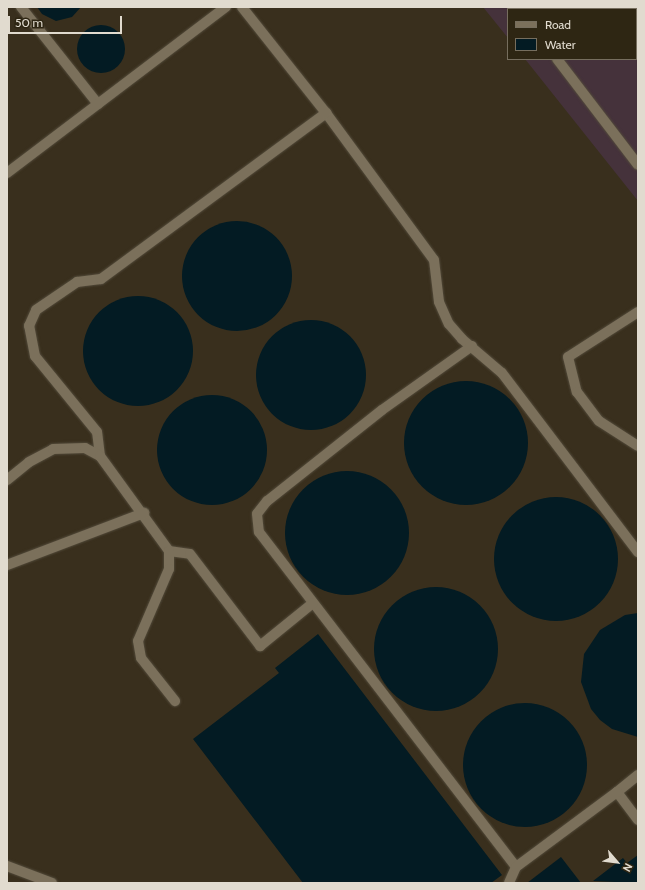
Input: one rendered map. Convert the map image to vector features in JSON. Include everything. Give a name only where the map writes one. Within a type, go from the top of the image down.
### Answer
[{"type":"street","points":[[21,7],[98,104]]},
{"type":"street","points":[[7,173],[226,7]]},
{"type":"street","points":[[242,7],[326,113],[434,260],[439,302],[449,324],[502,372],[638,552]]},
{"type":"street","points":[[558,60],[638,166]]},
{"type":"street","points":[[100,456],[97,432],[35,356],[29,326],[36,310],[77,282],[101,279],[326,113]]},
{"type":"street","points":[[638,312],[568,357],[577,392],[598,421],[638,446]]},
{"type":"street","points":[[472,346],[382,410],[267,501],[256,514],[259,532],[516,867]]},
{"type":"street","points":[[7,480],[29,462],[53,449],[85,448],[100,456],[144,514],[169,551],[169,568],[138,641],[141,658],[175,701]]},
{"type":"street","points":[[7,565],[144,514]]},
{"type":"street","points":[[169,551],[190,554],[260,646],[313,603]]},
{"type":"street","points":[[509,883],[516,867],[638,775]]},
{"type":"street","points":[[617,792],[638,820]]},
{"type":"street","points":[[7,866],[52,883]]},
{"type":"shaded area","points":[[483,7],[638,7],[638,201],[526,60],[637,60],[637,8],[507,8],[507,37]]},
{"type":"water","points":[[37,7],[81,7],[72,17],[56,21],[42,14]]},
{"type":"water","points":[[96,25],[106,25],[115,29],[121,35],[125,44],[125,54],[121,63],[115,69],[106,73],[96,73],[87,69],[81,63],[77,54],[77,44],[81,35],[87,29]]},
{"type":"water","points":[[237,221],[258,225],[268,230],[276,237],[283,245],[288,255],[292,276],[288,297],[283,307],[276,315],[268,322],[258,327],[237,331],[216,327],[206,322],[198,315],[191,307],[186,297],[182,276],[186,255],[191,245],[198,237],[206,230],[216,225]]},
{"type":"water","points":[[138,296],[159,300],[169,305],[177,312],[184,320],[189,330],[193,351],[189,372],[184,382],[177,390],[169,397],[159,402],[138,406],[117,402],[107,397],[99,390],[92,382],[87,372],[83,351],[87,330],[92,320],[99,312],[107,305],[117,300]]},
{"type":"water","points":[[311,320],[332,324],[342,329],[350,336],[357,344],[362,354],[366,375],[362,396],[357,406],[350,414],[342,421],[332,426],[311,430],[290,426],[280,421],[272,414],[265,406],[260,396],[256,375],[260,354],[265,344],[272,336],[280,329],[290,324]]},
{"type":"water","points":[[466,381],[478,382],[490,386],[500,391],[510,399],[518,409],[523,419],[527,431],[527,455],[523,467],[518,477],[510,487],[500,495],[490,500],[478,504],[466,505],[454,504],[442,500],[432,495],[422,487],[414,477],[409,467],[405,455],[404,443],[405,431],[409,419],[414,409],[422,399],[432,391],[442,386],[454,382]]},
{"type":"water","points":[[212,395],[233,399],[243,404],[251,411],[258,419],[263,429],[267,450],[263,471],[258,481],[251,489],[243,496],[233,501],[212,505],[191,501],[181,496],[173,489],[166,481],[161,471],[157,450],[161,429],[166,419],[173,411],[181,404],[191,399]]},
{"type":"water","points":[[347,471],[359,472],[371,476],[381,481],[391,489],[399,499],[404,509],[408,521],[408,545],[404,557],[399,567],[391,577],[381,585],[371,590],[359,594],[347,595],[335,594],[323,590],[313,585],[303,577],[295,567],[290,557],[286,545],[285,533],[286,521],[290,509],[295,499],[303,489],[313,481],[323,476],[335,472]]},
{"type":"water","points":[[556,497],[568,498],[580,502],[590,507],[600,515],[608,525],[613,535],[617,547],[617,571],[613,583],[608,593],[600,603],[590,611],[580,616],[568,620],[556,621],[544,620],[532,616],[522,611],[512,603],[504,593],[499,583],[495,571],[494,559],[495,547],[499,535],[504,525],[512,515],[522,507],[532,502],[544,498]]},
{"type":"water","points":[[436,587],[448,588],[460,592],[470,597],[480,605],[488,615],[493,625],[497,637],[497,661],[493,673],[488,683],[480,693],[470,701],[460,706],[448,710],[436,711],[424,710],[412,706],[402,701],[392,693],[384,683],[379,673],[375,661],[374,649],[375,637],[379,625],[384,615],[392,605],[402,597],[412,592],[424,588]]},
{"type":"water","points":[[638,613],[638,737],[612,729],[600,720],[591,709],[581,682],[584,654],[600,630],[625,615]]},
{"type":"water","points":[[318,634],[502,875],[491,883],[303,883],[193,739],[279,673],[275,668]]},
{"type":"water","points":[[525,703],[537,704],[549,708],[559,713],[569,721],[577,731],[582,741],[586,753],[586,777],[582,789],[577,799],[569,809],[559,817],[549,822],[537,826],[525,827],[513,826],[501,822],[491,817],[481,809],[473,799],[468,789],[464,777],[463,765],[464,753],[468,741],[473,731],[481,721],[491,713],[501,708],[513,704]]},
{"type":"water","points":[[638,855],[638,883],[593,881],[623,858],[627,863]]},
{"type":"water","points":[[561,857],[581,883],[527,883]]}]
